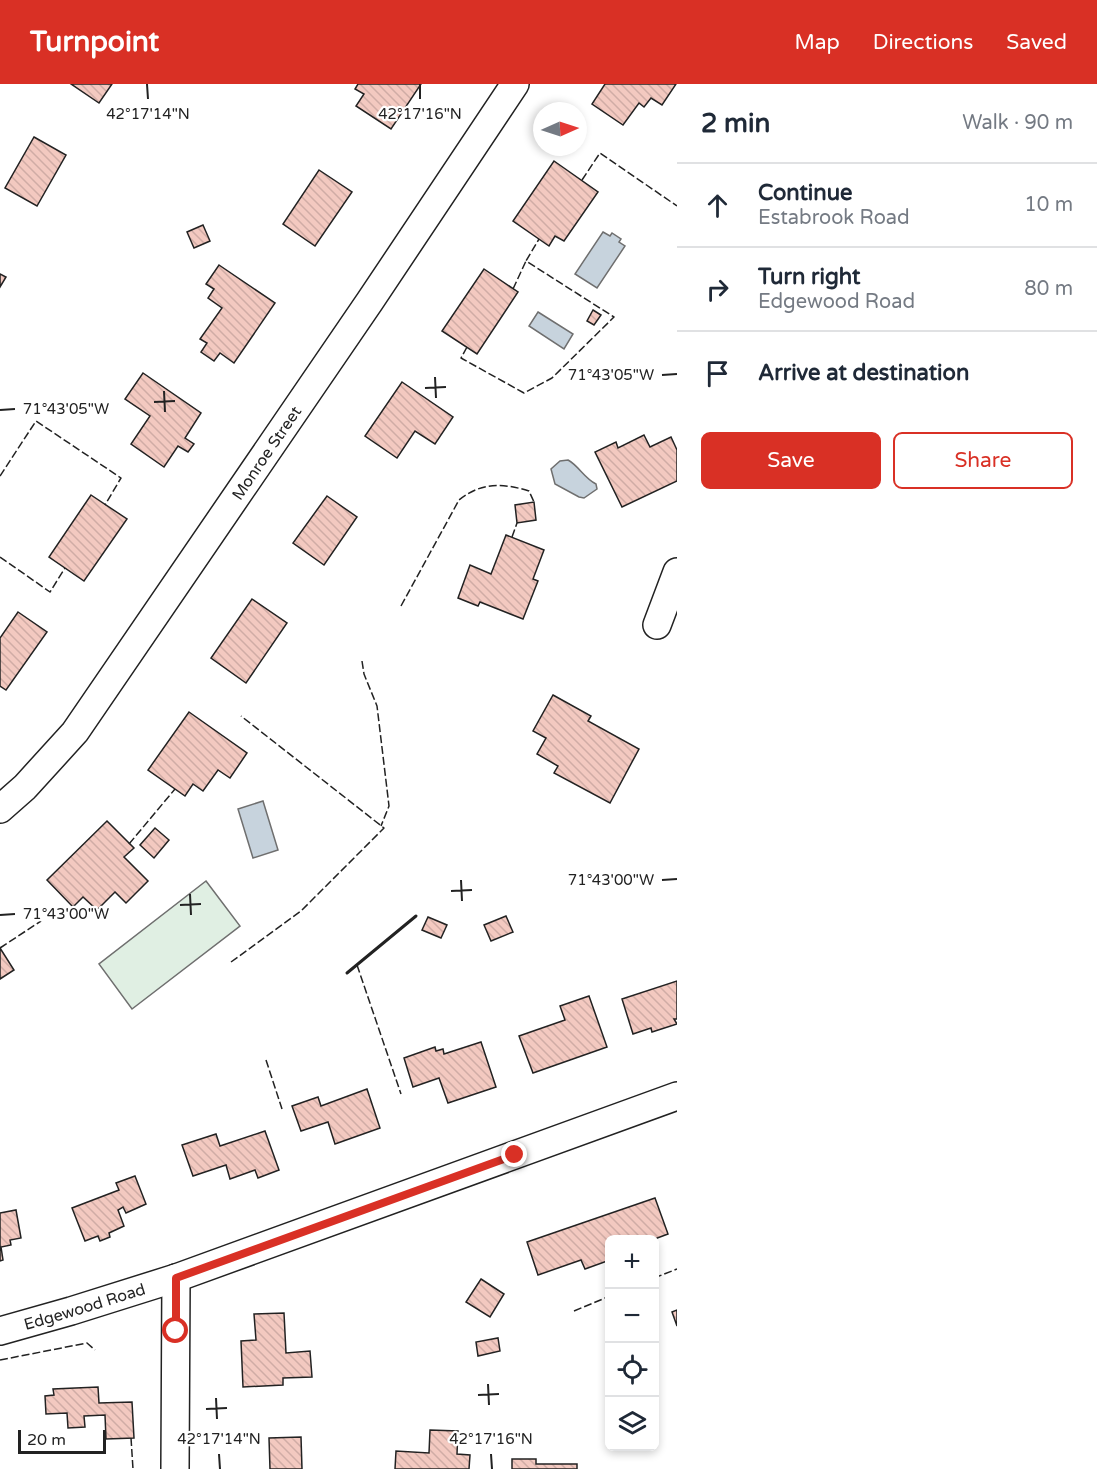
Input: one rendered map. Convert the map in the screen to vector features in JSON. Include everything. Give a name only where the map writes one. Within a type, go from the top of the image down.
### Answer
[{"type":"street","name":"Monroe Street","points":[[0,809],[25,787],[75,732],[387,276],[515,84]]},
{"type":"street","points":[[657,626],[677,572]]},
{"type":"street","name":"Edgewood Road","points":[[0,1331],[176,1278],[677,1096]]},
{"type":"street","points":[[175,1469],[176,1278]]},
{"type":"green space","points":[[206,881],[240,926],[132,1009],[99,964]]},
{"type":"shaded area","points":[[603,232],[610,236],[612,233],[621,239],[619,242],[625,246],[597,288],[575,274]]},
{"type":"shaded area","points":[[538,312],[573,334],[564,349],[529,326]]},
{"type":"shaded area","points":[[568,460],[596,484],[597,489],[584,498],[555,484],[551,469],[560,461]]},
{"type":"shaded area","points":[[263,801],[278,850],[253,858],[238,809]]},
{"type":"building","points":[[71,84],[112,84],[99,103]]},
{"type":"building","points":[[358,84],[421,84],[391,129],[356,106],[364,94],[355,89]]},
{"type":"building","points":[[605,84],[676,84],[662,105],[651,98],[644,107],[639,103],[623,125],[592,104]]},
{"type":"building","points":[[34,137],[66,155],[37,206],[5,188]]},
{"type":"building","points":[[554,161],[598,192],[564,241],[555,236],[549,246],[513,221]]},
{"type":"building","points":[[319,170],[352,192],[315,246],[283,224]]},
{"type":"building","points":[[203,225],[210,241],[194,248],[187,232]]},
{"type":"building","points":[[219,265],[275,303],[234,363],[220,353],[214,361],[201,352],[207,343],[200,339],[222,308],[208,298],[214,289],[206,284]]},
{"type":"building","points":[[484,269],[518,292],[477,354],[442,331]]},
{"type":"building","points":[[0,274],[6,277],[0,287]]},
{"type":"building","points":[[593,310],[601,315],[594,325],[587,321]]},
{"type":"building","points":[[143,373],[201,413],[185,438],[194,444],[188,452],[178,446],[164,467],[131,444],[150,416],[125,399]]},
{"type":"building","points":[[402,382],[453,417],[435,444],[415,431],[397,458],[365,436]]},
{"type":"building","points":[[644,435],[650,447],[671,437],[677,450],[677,481],[622,507],[595,452],[616,442],[618,448]]},
{"type":"building","points":[[91,495],[127,519],[84,581],[49,557]]},
{"type":"building","points":[[327,496],[357,517],[324,565],[293,543]]},
{"type":"building","points":[[534,502],[536,520],[517,523],[515,505]]},
{"type":"building","points":[[506,535],[544,550],[533,579],[538,581],[523,619],[480,602],[478,606],[458,598],[470,565],[491,574]]},
{"type":"building","points":[[252,599],[287,623],[246,683],[211,658]]},
{"type":"building","points":[[18,612],[47,632],[6,690],[0,686],[0,638]]},
{"type":"building","points":[[553,695],[591,716],[588,721],[639,749],[610,803],[554,773],[558,766],[537,754],[546,738],[533,731]]},
{"type":"building","points":[[189,712],[247,753],[230,778],[218,770],[203,791],[193,784],[185,796],[148,770]]},
{"type":"building","points":[[107,821],[134,848],[124,857],[148,881],[126,903],[115,892],[97,910],[83,897],[73,907],[47,880]]},
{"type":"building","points":[[155,828],[169,840],[154,858],[140,845]]},
{"type":"building","points":[[506,916],[513,932],[491,941],[484,925]]},
{"type":"building","points":[[428,917],[447,925],[441,938],[422,930]]},
{"type":"building","points":[[0,948],[14,970],[0,979]]},
{"type":"building","points":[[677,981],[677,1019],[674,1019],[677,1024],[652,1032],[651,1028],[633,1034],[622,999]]},
{"type":"building","points":[[589,996],[607,1047],[533,1073],[519,1036],[565,1020],[560,1006]]},
{"type":"building","points":[[481,1042],[496,1087],[448,1103],[439,1078],[413,1087],[404,1058],[435,1047],[436,1051],[443,1049],[444,1054]]},
{"type":"building","points":[[367,1089],[380,1128],[335,1144],[328,1122],[301,1131],[292,1106],[318,1097],[321,1106]]},
{"type":"building","points":[[265,1131],[279,1170],[258,1178],[255,1170],[230,1179],[226,1165],[193,1176],[182,1145],[216,1134],[220,1146]]},
{"type":"building","points":[[135,1176],[146,1204],[126,1213],[123,1207],[118,1210],[124,1226],[109,1233],[110,1237],[100,1241],[98,1236],[85,1241],[72,1208],[119,1190],[116,1183]]},
{"type":"building","points":[[655,1198],[668,1234],[659,1237],[659,1235],[605,1235],[605,1262],[585,1269],[581,1260],[538,1275],[527,1242]]},
{"type":"building","points":[[16,1210],[21,1238],[10,1240],[11,1245],[1,1247],[3,1260],[0,1261],[0,1213]]},
{"type":"building","points":[[481,1279],[504,1294],[490,1317],[466,1302]]},
{"type":"building","points":[[677,1310],[677,1326],[672,1312]]},
{"type":"building","points":[[284,1313],[286,1353],[310,1351],[312,1377],[283,1378],[283,1385],[243,1387],[241,1341],[256,1340],[254,1314]]},
{"type":"building","points":[[498,1338],[500,1351],[478,1356],[476,1342]]},
{"type":"building","points":[[98,1387],[99,1403],[132,1402],[134,1438],[106,1439],[105,1415],[84,1416],[85,1427],[68,1428],[67,1413],[46,1414],[45,1396],[54,1395],[53,1389]]},
{"type":"building","points":[[430,1430],[458,1431],[457,1454],[470,1455],[469,1469],[395,1469],[396,1451],[429,1453]]},
{"type":"building","points":[[301,1437],[302,1469],[270,1469],[269,1438]]},
{"type":"building","points":[[512,1459],[536,1459],[536,1464],[577,1464],[577,1469],[512,1469]]},
{"type":"fence","points":[[582,180],[600,153],[677,206]]},
{"type":"fence","points":[[467,347],[461,358],[524,393],[552,378],[614,317],[526,261],[539,239]]},
{"type":"fence","points":[[513,289],[526,261]]},
{"type":"fence","points":[[0,476],[36,421],[121,478],[105,505]]},
{"type":"fence","points":[[401,606],[459,500],[484,487],[510,486],[529,491],[534,502]]},
{"type":"fence","points":[[512,537],[517,523]]},
{"type":"fence","points":[[0,557],[50,592],[65,568]]},
{"type":"fence","points":[[362,661],[364,674],[377,706],[389,806],[381,826]]},
{"type":"fence","points":[[231,962],[301,911],[384,828],[241,716]]},
{"type":"fence","points":[[129,844],[175,789]]},
{"type":"fence","points":[[0,948],[41,921]]},
{"type":"fence","points":[[357,965],[401,1094]]},
{"type":"fence","points":[[266,1060],[282,1109]]},
{"type":"fence","points":[[659,1276],[677,1269]]},
{"type":"fence","points":[[574,1311],[605,1298]]},
{"type":"fence","points":[[0,1360],[87,1343],[95,1350]]},
{"type":"fence","points":[[131,1438],[133,1469]]},
{"type":"wall","points":[[347,973],[416,916]]},
{"type":"route","points":[[176,1331],[176,1278],[515,1155]]}]
